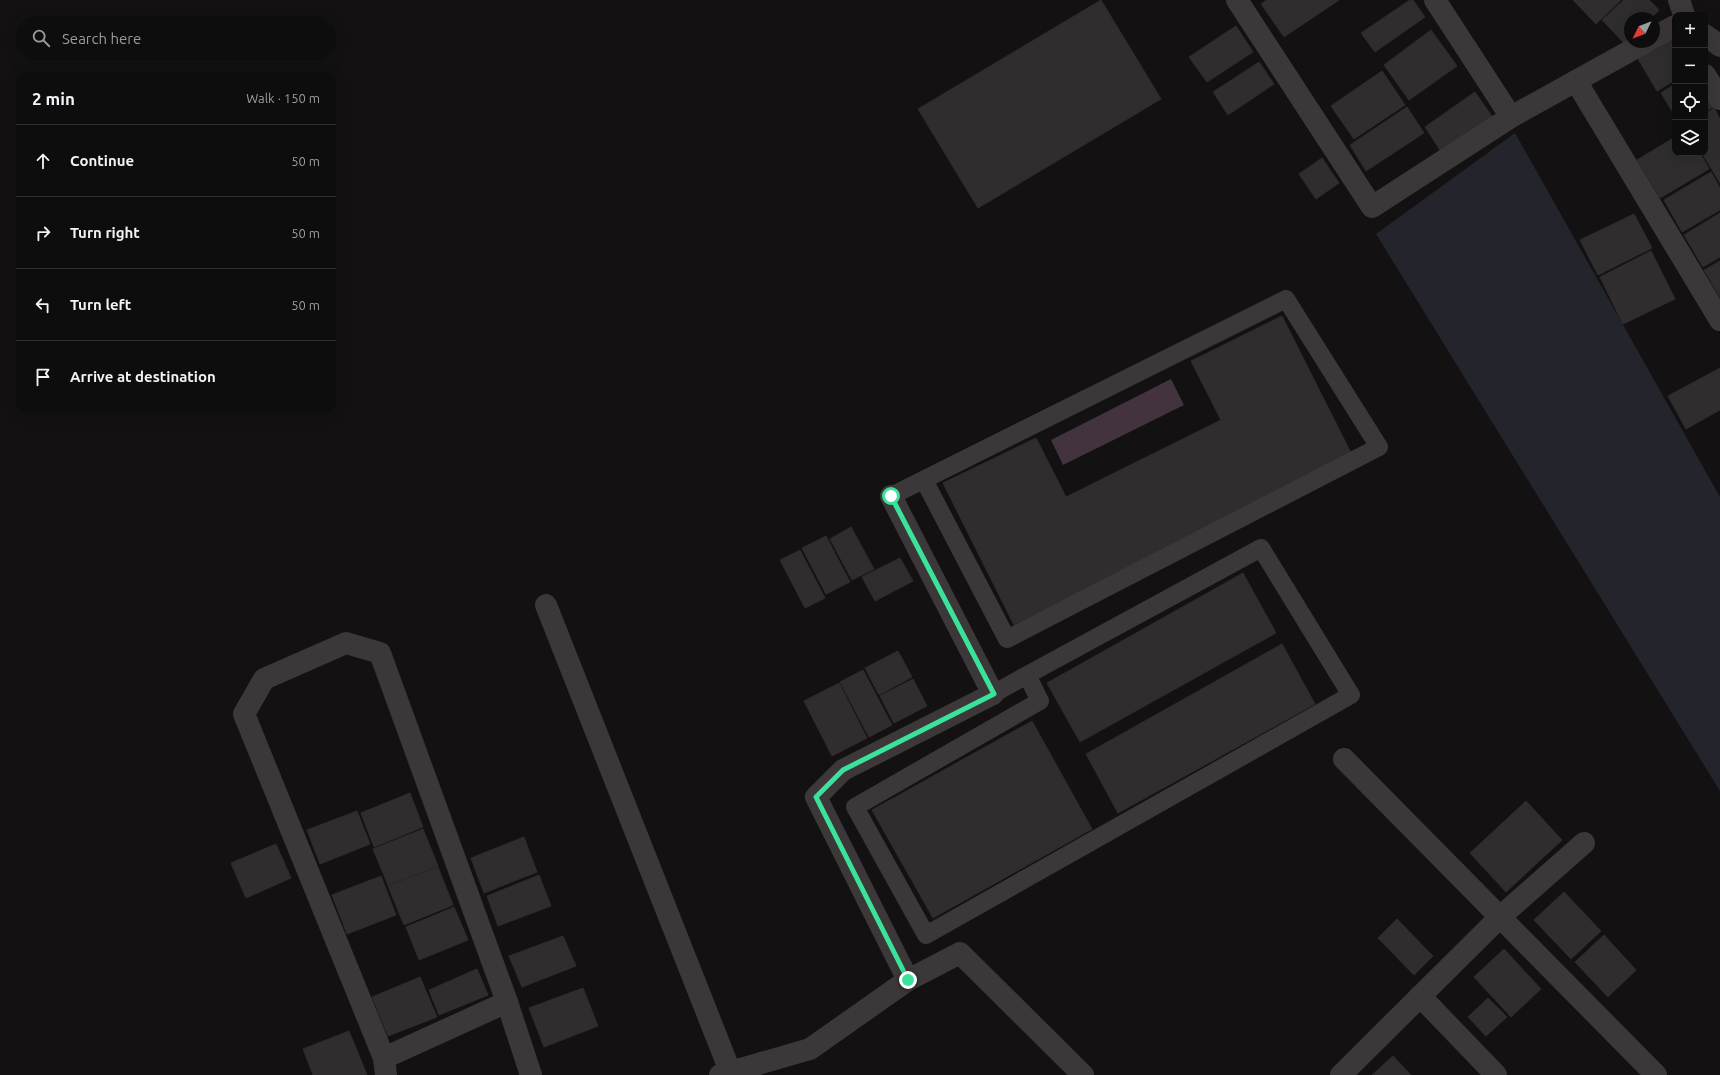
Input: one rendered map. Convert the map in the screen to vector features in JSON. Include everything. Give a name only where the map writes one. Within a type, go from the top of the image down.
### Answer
[{"type":"street","points":[[1236,0],[1372,207],[1511,117],[1635,48]]},
{"type":"street","points":[[1435,0],[1511,117]]},
{"type":"street","points":[[1678,0],[1678,12]]},
{"type":"street","points":[[1660,34],[1672,27]]},
{"type":"street","points":[[1708,37],[1720,46]]},
{"type":"street","points":[[1708,80],[1720,99]]},
{"type":"street","points":[[1576,81],[1720,320]]},
{"type":"street","points":[[891,496],[994,694],[843,770],[816,797],[908,980]]},
{"type":"street","points":[[546,605],[725,1073],[810,1049],[908,980],[960,953],[1083,1075]]},
{"type":"street","points":[[507,1002],[385,1067],[244,714],[264,678],[346,643],[380,653],[507,1002],[531,1075]]},
{"type":"street","points":[[1344,759],[1656,1075]]},
{"type":"street","points":[[1340,1075],[1500,917],[1584,843]]},
{"type":"street","points":[[1420,996],[1496,1075]]},
{"type":"lane","points":[[891,496],[1286,299],[1379,447],[1007,639],[924,480]]},
{"type":"lane","points":[[994,694],[1026,676],[1261,548],[1351,695],[926,935],[855,807],[1040,701],[1026,676]]},
{"type":"shaded area","points":[[1515,133],[1720,497],[1720,791],[1376,234]]},
{"type":"shaded area","points":[[1171,379],[1184,405],[1063,465],[1051,440]]},
{"type":"building","points":[[1101,0],[1161,99],[978,208],[918,109]]},
{"type":"building","points":[[1267,0],[1339,0],[1284,37],[1261,4]]},
{"type":"building","points":[[1410,0],[1413,0],[1425,17],[1375,52],[1361,33]]},
{"type":"building","points":[[1573,0],[1621,0],[1596,24]]},
{"type":"building","points":[[1624,0],[1649,0],[1659,10],[1657,12],[1624,12],[1624,43],[1602,20]]},
{"type":"building","points":[[1236,26],[1253,52],[1207,82],[1189,57]]},
{"type":"building","points":[[1431,30],[1457,66],[1409,100],[1384,65]]},
{"type":"building","points":[[1670,38],[1672,42],[1672,82],[1657,91],[1637,57],[1653,48],[1660,48],[1660,44]]},
{"type":"building","points":[[1259,62],[1274,84],[1228,115],[1213,92]]},
{"type":"building","points":[[1382,71],[1405,105],[1354,139],[1331,106]]},
{"type":"building","points":[[1672,86],[1672,111],[1661,93]]},
{"type":"building","points":[[1475,92],[1493,118],[1442,153],[1425,127]]},
{"type":"building","points":[[1708,99],[1713,107],[1708,110]]},
{"type":"building","points":[[1407,107],[1424,133],[1366,171],[1350,145]]},
{"type":"building","points":[[1714,108],[1720,119],[1720,183],[1704,156],[1708,156],[1708,112]]},
{"type":"building","points":[[1672,139],[1672,156],[1702,156],[1709,169],[1660,198],[1637,160]]},
{"type":"building","points":[[1322,158],[1339,183],[1316,199],[1299,174]]},
{"type":"building","points":[[1711,172],[1720,188],[1720,210],[1682,232],[1664,200]]},
{"type":"building","points":[[1720,213],[1720,257],[1703,267],[1684,235]]},
{"type":"building","points":[[1634,214],[1652,248],[1598,275],[1580,240]]},
{"type":"building","points":[[1651,251],[1675,299],[1623,324],[1600,277]]},
{"type":"building","points":[[1720,261],[1720,297],[1704,270]]},
{"type":"building","points":[[1282,316],[1353,457],[1014,625],[943,483],[1036,438],[1066,497],[1221,420],[1191,361]]},
{"type":"building","points":[[1720,368],[1720,410],[1686,429],[1668,396]]},
{"type":"building","points":[[851,527],[874,569],[852,580],[830,539]]},
{"type":"building","points":[[826,536],[850,582],[826,594],[802,548]]},
{"type":"building","points":[[800,550],[825,598],[805,608],[780,560]]},
{"type":"building","points":[[900,558],[913,581],[875,601],[862,577]]},
{"type":"building","points":[[1243,573],[1276,633],[1080,742],[1047,683]]},
{"type":"building","points":[[1282,644],[1315,704],[1118,813],[1086,754]]},
{"type":"building","points":[[898,651],[912,677],[879,695],[865,668]]},
{"type":"building","points":[[863,670],[892,725],[869,737],[840,682]]},
{"type":"building","points":[[913,679],[927,706],[894,723],[880,696]]},
{"type":"building","points":[[839,683],[867,738],[832,756],[804,701]]},
{"type":"building","points":[[1032,721],[1092,829],[933,918],[872,810]]},
{"type":"building","points":[[410,793],[423,827],[374,847],[361,813]]},
{"type":"building","points":[[1526,801],[1562,840],[1506,892],[1470,853]]},
{"type":"building","points":[[357,811],[370,844],[320,864],[307,830]]},
{"type":"building","points":[[423,829],[438,866],[388,885],[373,849]]},
{"type":"building","points":[[524,837],[537,872],[484,893],[471,858]]},
{"type":"building","points":[[276,844],[291,878],[246,898],[231,863]]},
{"type":"building","points":[[438,867],[453,905],[404,925],[388,886]]},
{"type":"building","points":[[539,875],[551,906],[498,926],[487,896]]},
{"type":"building","points":[[381,876],[396,915],[347,934],[332,895]]},
{"type":"building","points":[[1564,892],[1601,931],[1571,959],[1534,920]]},
{"type":"building","points":[[454,907],[468,940],[419,960],[406,927]]},
{"type":"building","points":[[1397,919],[1433,956],[1414,975],[1378,938]]},
{"type":"building","points":[[1604,935],[1636,970],[1608,997],[1575,962]]},
{"type":"building","points":[[563,936],[576,966],[522,987],[509,956]]},
{"type":"building","points":[[1504,949],[1541,989],[1511,1017],[1474,977]]},
{"type":"building","points":[[477,969],[488,995],[439,1015],[429,990]]},
{"type":"building","points":[[420,977],[437,1017],[388,1036],[372,997]]},
{"type":"building","points":[[583,988],[598,1026],[544,1047],[529,1008]]},
{"type":"building","points":[[1488,998],[1507,1017],[1486,1036],[1468,1017]]},
{"type":"building","points":[[349,1031],[367,1075],[313,1075],[303,1049]]},
{"type":"building","points":[[1393,1056],[1411,1075],[1372,1075]]},
{"type":"route","points":[[891,496],[994,694],[843,770],[816,797],[908,980]]}]
